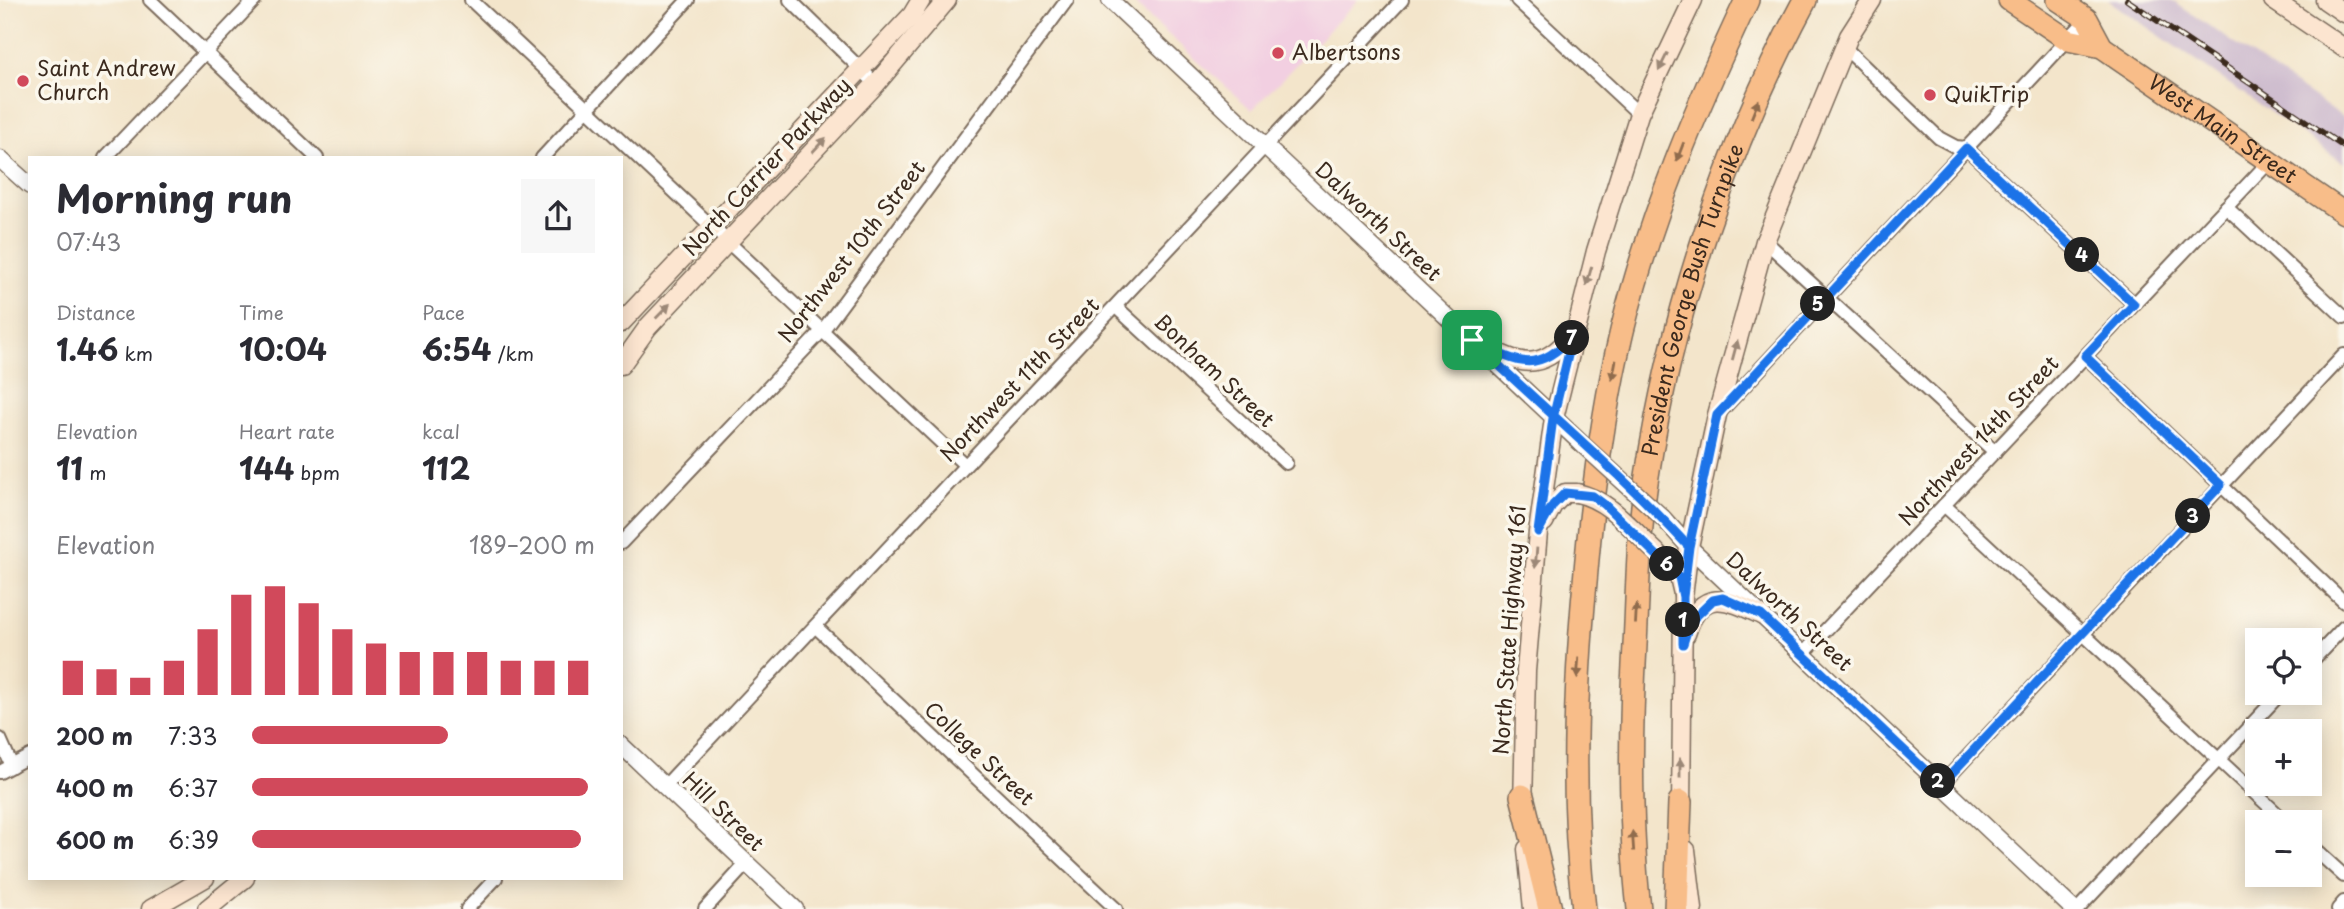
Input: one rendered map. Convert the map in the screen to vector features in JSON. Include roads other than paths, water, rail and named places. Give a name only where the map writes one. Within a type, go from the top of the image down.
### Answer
[{"type":"highway","points":[[1584,909],[1576,803],[1574,718],[1591,513],[1601,435],[1622,331],[1648,242],[1678,156],[1747,0]]},
{"type":"highway","name":"President George Bush Turnpike","points":[[1639,909],[1630,796],[1631,718],[1645,492],[1665,374],[1727,176],[1762,90],[1805,0]]},
{"type":"highway","points":[[1522,796],[1550,909]]},
{"type":"highway","points":[[1676,909],[1680,802]]},
{"type":"main road","name":"North Carrier Parkway","points":[[623,321],[912,15],[921,0]]},
{"type":"main road","name":"North Carrier Parkway","points":[[623,362],[648,327],[876,84],[940,12],[947,0]]},
{"type":"main road","name":"North State Highway 161","points":[[1533,909],[1522,796],[1526,671],[1538,532],[1553,418],[1573,335],[1639,114],[1693,0]]},
{"type":"main road","points":[[1693,909],[1680,802],[1683,597],[1689,547],[1717,415],[1765,241],[1844,48],[1872,0]]},
{"type":"main road","name":"West Main Street","points":[[2009,0],[2068,40],[2102,47],[2344,213]]},
{"type":"main road","name":"West Main Street","points":[[2058,0],[2087,19],[2102,47]]},
{"type":"main road","points":[[2273,0],[2344,48]]},
{"type":"main road","points":[[2325,0],[2344,13]]},
{"type":"main road","points":[[1472,340],[1507,358],[1529,364],[1543,361],[1558,352],[1573,335]]},
{"type":"main road","points":[[1538,532],[1553,505],[1565,493],[1593,496],[1656,552],[1679,577],[1683,597]]},
{"type":"main road","points":[[1683,644],[1690,622],[1713,600],[1723,598],[1761,615]]},
{"type":"main road","points":[[151,909],[202,880]]},
{"type":"main road","points":[[207,909],[243,880]]},
{"type":"street","points":[[150,0],[315,156]]},
{"type":"street","points":[[108,156],[255,0]]},
{"type":"street","points":[[471,0],[965,465]]},
{"type":"street","points":[[544,156],[688,0]]},
{"type":"street","points":[[790,0],[876,84]]},
{"type":"street","name":"Northwest 10th Street","points":[[623,541],[823,330],[1066,0]]},
{"type":"street","name":"Dalworth Street","points":[[1110,0],[2075,909]]},
{"type":"street","name":"Northwest 11th Street","points":[[665,786],[965,465],[1268,147],[1402,0]]},
{"type":"street","points":[[1517,0],[1639,114]]},
{"type":"street","points":[[1717,415],[1826,295],[2087,19]]},
{"type":"street","points":[[1844,48],[1939,138],[1947,144],[1966,148],[2134,304]]},
{"type":"street","points":[[0,159],[28,185]]},
{"type":"street","name":"Northwest 14th Street","points":[[1803,654],[2269,162]]},
{"type":"street","points":[[2226,207],[2344,317]]},
{"type":"street","points":[[1765,241],[1995,452]]},
{"type":"street","name":"Bonham Street","points":[[1116,307],[1286,463]]},
{"type":"street","points":[[1941,785],[2344,355]]},
{"type":"street","points":[[2085,356],[2344,602]]},
{"type":"street","points":[[1944,505],[2273,810]]},
{"type":"street","name":"College Street","points":[[816,627],[1116,909]]},
{"type":"street","points":[[2322,650],[2344,627]]},
{"type":"street","points":[[2075,909],[2270,705]]},
{"type":"street","points":[[0,739],[12,766]]},
{"type":"street","name":"Hill Street","points":[[623,748],[795,909]]},
{"type":"street","points":[[0,772],[28,757]]},
{"type":"street","points":[[2322,856],[2344,876]]},
{"type":"street","points":[[705,909],[746,864]]},
{"type":"street","points":[[467,909],[494,880]]},
{"type":"street","points":[[1093,909],[1104,898]]},
{"type":"street","points":[[2338,909],[2344,902]]},
{"type":"railway","points":[[2127,0],[2344,147]]},
{"type":"place","name":"Albertsons","points":[[1278,53]]},
{"type":"place","name":"Saint Andrew Church","points":[[23,81]]},
{"type":"place","name":"QuikTrip","points":[[1930,95]]}]
